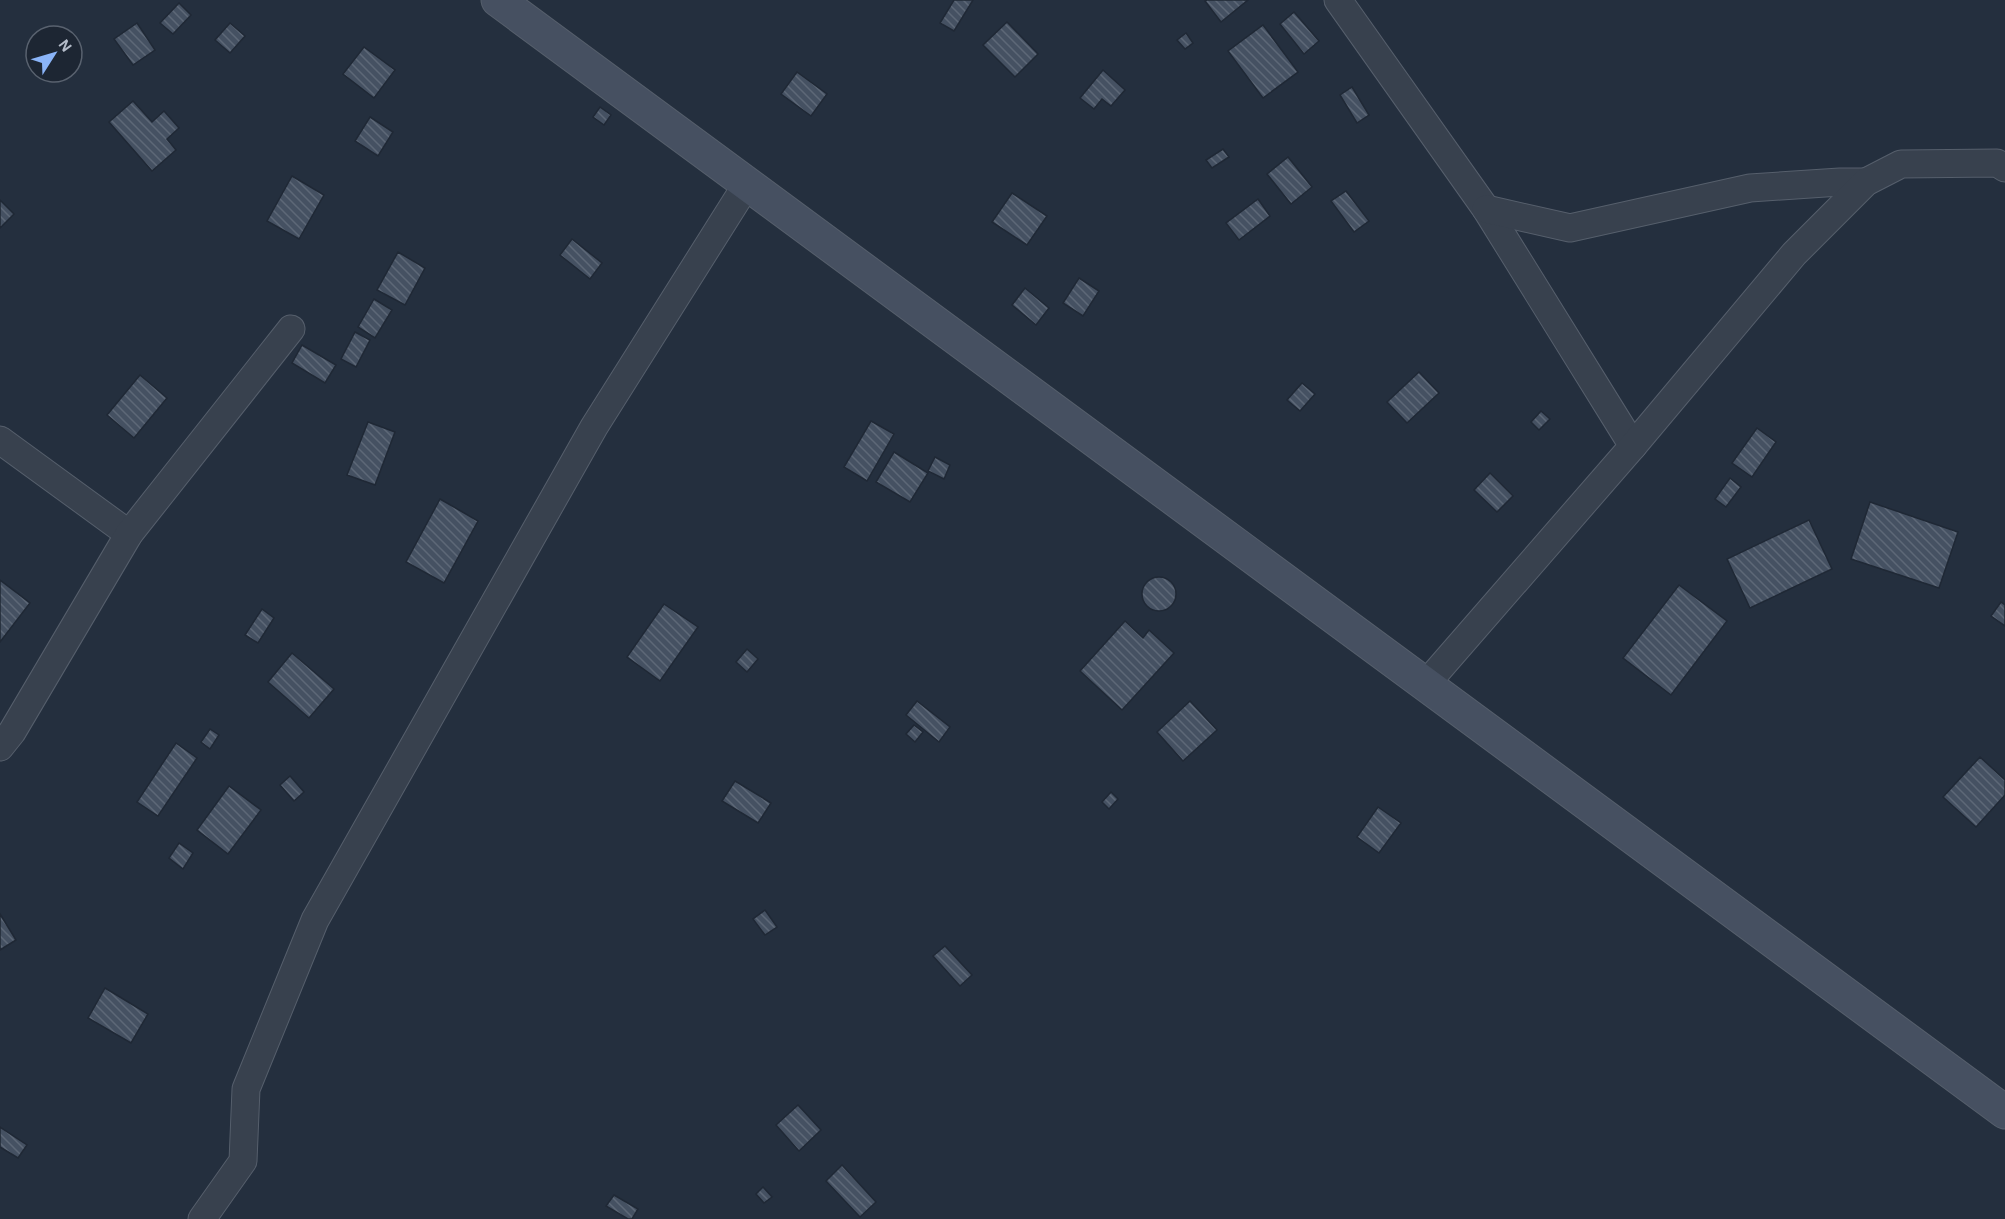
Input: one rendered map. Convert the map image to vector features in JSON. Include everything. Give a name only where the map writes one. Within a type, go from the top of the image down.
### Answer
[{"type":"main road","points":[[498,0],[2005,1112]]},
{"type":"street","points":[[1338,0],[1485,209],[1634,446]]},
{"type":"street","points":[[1426,684],[1634,446],[1794,254],[1866,182],[1900,164],[1997,163],[2005,168]]},
{"type":"street","points":[[1485,209],[1570,228],[1750,188],[1866,182]]},
{"type":"street","points":[[202,1219],[243,1161],[246,1089],[315,920],[594,427],[747,184]]},
{"type":"street","points":[[0,747],[12,732],[129,534],[291,329]]},
{"type":"street","points":[[0,440],[129,534]]},
{"type":"building","points":[[954,0],[973,0],[954,31],[940,23]]},
{"type":"building","points":[[1248,0],[1221,22],[1205,1]]},
{"type":"building","points":[[179,3],[191,15],[173,34],[160,23]]},
{"type":"building","points":[[1294,12],[1319,41],[1304,54],[1280,24]]},
{"type":"building","points":[[1007,22],[1038,54],[1015,77],[983,45]]},
{"type":"building","points":[[137,23],[155,50],[133,65],[114,39]]},
{"type":"building","points":[[230,23],[245,36],[230,53],[215,40]]},
{"type":"building","points":[[1263,25],[1298,72],[1263,98],[1228,51]]},
{"type":"building","points":[[1186,33],[1193,43],[1185,49],[1177,40]]},
{"type":"building","points":[[364,47],[395,70],[374,98],[343,74]]},
{"type":"building","points":[[1103,70],[1125,90],[1111,106],[1102,99],[1094,109],[1080,98]]},
{"type":"building","points":[[797,72],[827,94],[811,116],[781,94]]},
{"type":"building","points":[[1352,87],[1369,115],[1357,123],[1340,95]]},
{"type":"building","points":[[133,101],[152,122],[164,111],[179,128],[167,139],[176,150],[152,171],[109,122]]},
{"type":"building","points":[[600,107],[611,115],[604,125],[593,117]]},
{"type":"building","points":[[370,117],[393,132],[378,156],[355,141]]},
{"type":"building","points":[[1223,149],[1229,157],[1212,168],[1206,160]]},
{"type":"building","points":[[1288,157],[1312,187],[1291,204],[1267,174]]},
{"type":"building","points":[[292,176],[324,195],[299,239],[267,221]]},
{"type":"building","points":[[1346,191],[1369,221],[1354,232],[1331,201]]},
{"type":"building","points":[[1012,193],[1047,216],[1027,245],[992,222]]},
{"type":"building","points":[[1258,199],[1270,216],[1239,240],[1226,223]]},
{"type":"building","points":[[0,200],[14,214],[0,228]]},
{"type":"building","points":[[572,239],[602,263],[590,279],[560,255]]},
{"type":"building","points":[[398,252],[425,268],[405,305],[377,290]]},
{"type":"building","points":[[1079,278],[1099,291],[1083,316],[1063,303]]},
{"type":"building","points":[[1025,288],[1049,308],[1036,325],[1012,305]]},
{"type":"building","points":[[374,299],[392,310],[375,338],[358,327]]},
{"type":"building","points":[[355,332],[370,340],[356,367],[341,359]]},
{"type":"building","points":[[302,345],[336,365],[325,383],[292,363]]},
{"type":"building","points":[[1419,372],[1439,393],[1407,423],[1387,402]]},
{"type":"building","points":[[140,375],[167,398],[134,438],[107,415]]},
{"type":"building","points":[[1302,383],[1315,394],[1300,411],[1287,400]]},
{"type":"building","points":[[1541,411],[1550,419],[1539,430],[1531,422]]},
{"type":"building","points":[[871,421],[894,434],[867,481],[844,467]]},
{"type":"building","points":[[368,422],[395,432],[375,485],[347,475]]},
{"type":"building","points":[[1757,428],[1776,442],[1752,477],[1732,463]]},
{"type":"building","points":[[894,452],[928,473],[910,502],[876,482]]},
{"type":"building","points":[[935,457],[950,465],[944,479],[928,471]]},
{"type":"building","points":[[1490,473],[1513,496],[1497,512],[1474,490]]},
{"type":"building","points":[[1730,478],[1741,487],[1726,507],[1715,499]]},
{"type":"building","points":[[440,499],[478,521],[444,583],[406,562]]},
{"type":"building","points":[[1870,502],[1958,532],[1939,588],[1851,559]]},
{"type":"building","points":[[1809,520],[1832,569],[1750,608],[1727,559]]},
{"type":"building","points":[[1159,577],[1171,582],[1176,594],[1171,606],[1159,611],[1147,606],[1142,594],[1147,582]]},
{"type":"building","points":[[0,580],[30,603],[0,642]]},
{"type":"building","points":[[1679,585],[1727,621],[1671,695],[1623,658]]},
{"type":"building","points":[[2001,602],[2005,605],[2005,626],[1991,616]]},
{"type":"building","points":[[664,604],[698,627],[660,681],[627,657]]},
{"type":"building","points":[[262,609],[274,618],[258,643],[245,635]]},
{"type":"building","points":[[1125,621],[1143,638],[1149,630],[1174,653],[1122,710],[1080,671]]},
{"type":"building","points":[[747,649],[758,659],[747,672],[736,662]]},
{"type":"building","points":[[292,653],[334,689],[309,718],[268,682]]},
{"type":"building","points":[[917,701],[950,727],[939,742],[906,715]]},
{"type":"building","points":[[1190,701],[1217,730],[1183,761],[1157,732]]},
{"type":"building","points":[[914,725],[923,732],[915,742],[906,734]]},
{"type":"building","points":[[210,729],[219,735],[210,749],[201,742]]},
{"type":"building","points":[[176,743],[197,758],[158,816],[137,802]]},
{"type":"building","points":[[1980,757],[2005,780],[2005,795],[1976,827],[1943,797]]},
{"type":"building","points":[[290,776],[304,792],[294,801],[280,785]]},
{"type":"building","points":[[735,781],[771,803],[758,823],[722,801]]},
{"type":"building","points":[[229,786],[261,810],[228,854],[197,830]]},
{"type":"building","points":[[1111,792],[1118,799],[1109,809],[1102,802]]},
{"type":"building","points":[[1378,807],[1401,823],[1379,853],[1357,837]]},
{"type":"building","points":[[179,843],[193,853],[183,869],[169,858]]},
{"type":"building","points":[[765,910],[777,927],[765,935],[753,919]]},
{"type":"building","points":[[0,914],[16,940],[0,950]]},
{"type":"building","points":[[945,946],[972,975],[960,986],[933,956]]},
{"type":"building","points":[[105,988],[148,1014],[131,1043],[88,1018]]},
{"type":"building","points":[[798,1105],[821,1130],[799,1151],[776,1125]]},
{"type":"building","points":[[0,1127],[27,1145],[18,1158],[0,1147]]},
{"type":"building","points":[[842,1165],[876,1202],[860,1217],[826,1181]]},
{"type":"building","points":[[763,1187],[772,1197],[764,1203],[756,1194]]},
{"type":"building","points":[[614,1195],[638,1209],[632,1219],[606,1206]]}]
